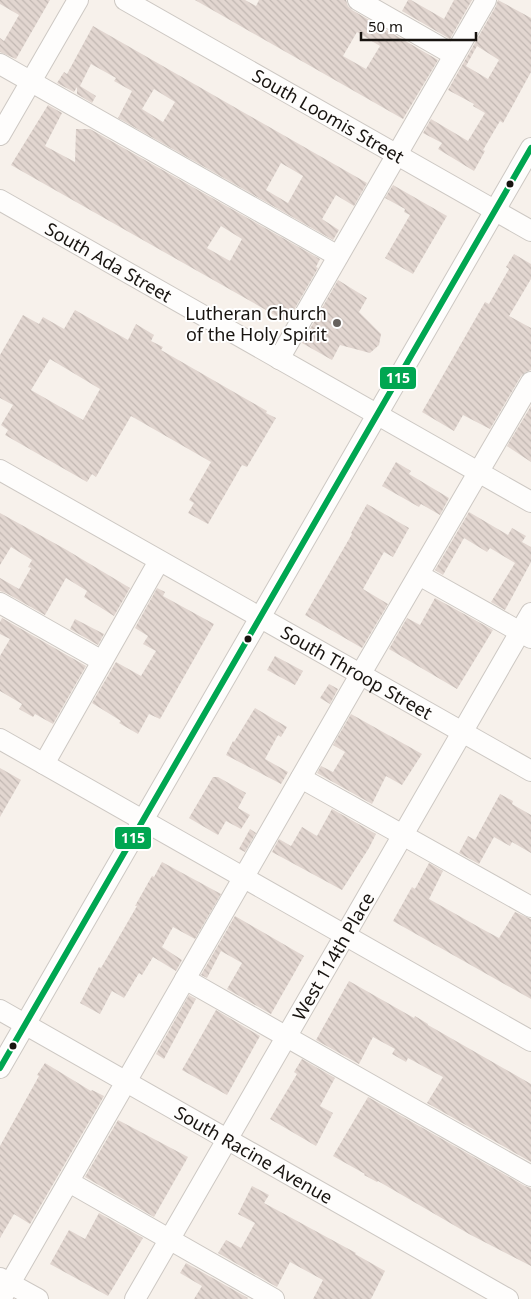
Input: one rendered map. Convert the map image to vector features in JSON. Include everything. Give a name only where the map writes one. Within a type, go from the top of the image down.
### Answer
[{"type":"street","points":[[0,135],[78,0]]},
{"type":"street","name":"South Loomis Street","points":[[125,0],[531,231]]},
{"type":"street","points":[[358,0],[454,55]]},
{"type":"street","points":[[279,359],[486,0]]},
{"type":"street","points":[[0,64],[338,256]]},
{"type":"street","points":[[0,1068],[531,148]]},
{"type":"street","name":"South Ada Street","points":[[0,200],[531,502]]},
{"type":"street","points":[[38,1299],[4,1287],[69,1182],[243,877],[531,382]]},
{"type":"street","name":"South Throop Street","points":[[0,470],[531,771]]},
{"type":"street","points":[[44,764],[159,561]]},
{"type":"street","points":[[419,575],[526,635]]},
{"type":"street","points":[[0,603],[102,662]]},
{"type":"street","name":"West 114th Place","points":[[135,1299],[462,732],[526,635],[531,613]]},
{"type":"street","points":[[0,739],[531,1041]]},
{"type":"street","points":[[301,778],[531,907]]},
{"type":"street","points":[[185,979],[531,1176]]},
{"type":"street","name":"South Racine Avenue","points":[[0,1010],[508,1299]]},
{"type":"street","points":[[69,1182],[274,1299]]},
{"type":"building","points":[[0,0],[50,0],[16,59],[0,52],[0,38],[4,41],[19,15],[0,4]]},
{"type":"building","points":[[195,0],[245,0],[256,6],[259,0],[346,0],[352,10],[438,60],[403,119]],"holes":[[[357,32],[380,46],[366,69],[343,56]]]},
{"type":"building","points":[[408,0],[444,19],[454,0],[472,0],[450,39],[402,11]]},
{"type":"building","points":[[498,0],[531,18],[531,72],[503,123],[500,121],[483,150],[485,151],[474,171],[438,149],[442,143],[423,133],[431,119],[468,141],[485,113],[473,106],[474,104],[448,90]],"holes":[[[477,46],[499,60],[488,79],[466,66]]]},
{"type":"building","points":[[93,26],[367,183],[354,206],[336,195],[322,219],[339,230],[333,240],[118,118],[132,91],[114,81],[116,78],[91,64],[80,86],[96,96],[92,103],[77,94],[77,87],[74,92],[57,83],[64,72],[67,74]],"holes":[[[154,89],[175,102],[163,122],[142,109]],[[281,163],[303,176],[288,203],[266,190]]]},
{"type":"building","points":[[48,105],[62,113],[45,146],[75,162],[76,129],[90,129],[320,259],[316,267],[318,268],[287,322],[11,165]],"holes":[[[221,226],[242,239],[230,261],[207,248]]]},
{"type":"building","points":[[393,185],[447,216],[413,274],[385,258],[410,215],[404,212],[405,209],[385,198]]},
{"type":"building","points":[[514,254],[531,264],[531,279],[509,316],[531,328],[531,370],[521,376],[490,429],[463,415],[454,431],[422,412],[485,302],[489,304],[509,269],[506,267]]},
{"type":"building","name":"Lutheran Church of the Holy Spirit","points":[[338,280],[367,298],[359,312],[381,334],[379,345],[370,353],[340,345],[332,360],[302,343]]},
{"type":"building","points":[[75,310],[128,340],[136,324],[154,335],[151,341],[163,347],[161,350],[276,418],[247,467],[242,465],[208,524],[188,513],[194,503],[189,500],[211,462],[131,416],[96,477],[92,474],[87,482],[5,435],[8,430],[1,425],[13,405],[0,398],[0,355],[23,315],[39,324],[43,317],[64,329]],"holes":[[[50,359],[100,389],[83,420],[31,390]]]},
{"type":"building","points":[[531,406],[531,462],[507,446]]},
{"type":"building","points":[[396,462],[411,471],[409,474],[449,498],[440,515],[421,504],[419,507],[382,486]]},
{"type":"building","points":[[367,504],[409,528],[393,557],[384,552],[363,589],[388,604],[362,648],[305,615],[352,534]]},
{"type":"building","points":[[469,512],[508,535],[512,528],[526,536],[522,542],[531,547],[531,562],[505,610],[491,602],[515,563],[490,548],[487,552],[464,538],[443,575],[435,570]]},
{"type":"building","points":[[0,513],[130,588],[114,616],[84,597],[87,591],[66,578],[45,615],[0,591],[0,578],[19,589],[31,568],[28,567],[32,560],[11,547],[0,565]]},
{"type":"building","points":[[157,588],[165,592],[163,596],[214,624],[160,719],[149,714],[138,734],[92,703],[116,662],[141,676],[156,651],[143,644],[148,636],[135,628]]},
{"type":"building","points":[[435,598],[493,630],[457,689],[389,649],[407,618],[420,625]]},
{"type":"building","points":[[2,618],[86,666],[53,724],[35,714],[33,717],[19,709],[22,704],[0,691],[0,656],[10,639],[0,634]]},
{"type":"building","points":[[75,619],[104,634],[98,645],[70,629]]},
{"type":"building","points":[[275,656],[303,671],[295,685],[267,670]]},
{"type":"building","points":[[329,684],[338,689],[330,704],[320,698]]},
{"type":"building","points":[[255,708],[287,727],[281,737],[278,735],[265,759],[288,772],[281,784],[226,755]]},
{"type":"building","points":[[351,714],[422,754],[402,785],[386,776],[372,804],[317,773],[321,766],[333,772],[345,752],[333,745]]},
{"type":"building","points":[[0,768],[21,780],[0,817]]},
{"type":"building","points":[[213,777],[218,777],[246,793],[238,808],[250,815],[241,829],[226,821],[218,835],[189,818]]},
{"type":"building","points":[[500,794],[513,801],[512,804],[531,815],[531,853],[512,842],[510,846],[494,837],[479,864],[459,853],[468,836],[475,840]]},
{"type":"building","points":[[332,809],[376,834],[342,890],[272,852],[279,839],[291,846],[302,827],[317,836]]},
{"type":"building","points":[[250,829],[256,833],[245,852],[239,849]]},
{"type":"building","points":[[162,862],[221,894],[195,939],[173,927],[162,947],[182,960],[176,971],[153,957],[142,975],[139,973],[124,998],[112,991],[100,1014],[80,1003],[99,967],[101,968],[152,876],[154,877]]},
{"type":"building","points":[[429,863],[443,871],[429,899],[484,930],[499,938],[515,912],[531,919],[531,999],[393,921],[412,887],[415,889]]},
{"type":"building","points":[[235,916],[304,956],[271,1014],[227,989],[242,963],[221,951],[207,978],[201,975]]},
{"type":"building","points":[[349,981],[414,1018],[415,1016],[531,1084],[531,1162],[427,1103],[443,1077],[408,1058],[406,1062],[392,1054],[395,1049],[373,1037],[359,1064],[316,1040]]},
{"type":"building","points":[[189,995],[196,999],[164,1059],[156,1054]]},
{"type":"building","points":[[216,1010],[260,1036],[227,1095],[182,1070]]},
{"type":"building","points":[[302,1059],[335,1078],[320,1106],[333,1113],[316,1146],[270,1119],[297,1074],[294,1072]]},
{"type":"building","points":[[45,1063],[91,1091],[104,1096],[30,1224],[14,1214],[0,1238],[0,1146]]},
{"type":"building","points":[[368,1097],[531,1188],[531,1266],[469,1234],[333,1156]]},
{"type":"building","points":[[118,1120],[188,1157],[154,1217],[85,1177]]},
{"type":"building","points":[[252,1186],[269,1195],[264,1203],[385,1271],[371,1299],[313,1299],[323,1280],[290,1262],[277,1287],[218,1253],[226,1240],[241,1248],[255,1223],[238,1214]]},
{"type":"building","points":[[99,1213],[143,1238],[108,1296],[50,1264],[69,1230],[85,1239]]},
{"type":"building","points":[[186,1263],[248,1298],[194,1299],[202,1286],[180,1273]]},
{"type":"transit line","name":"115","points":[[0,1068],[531,148]]},
{"type":"place","name":"Lutheran Church of the Holy Spirit","points":[[337,323]]}]
